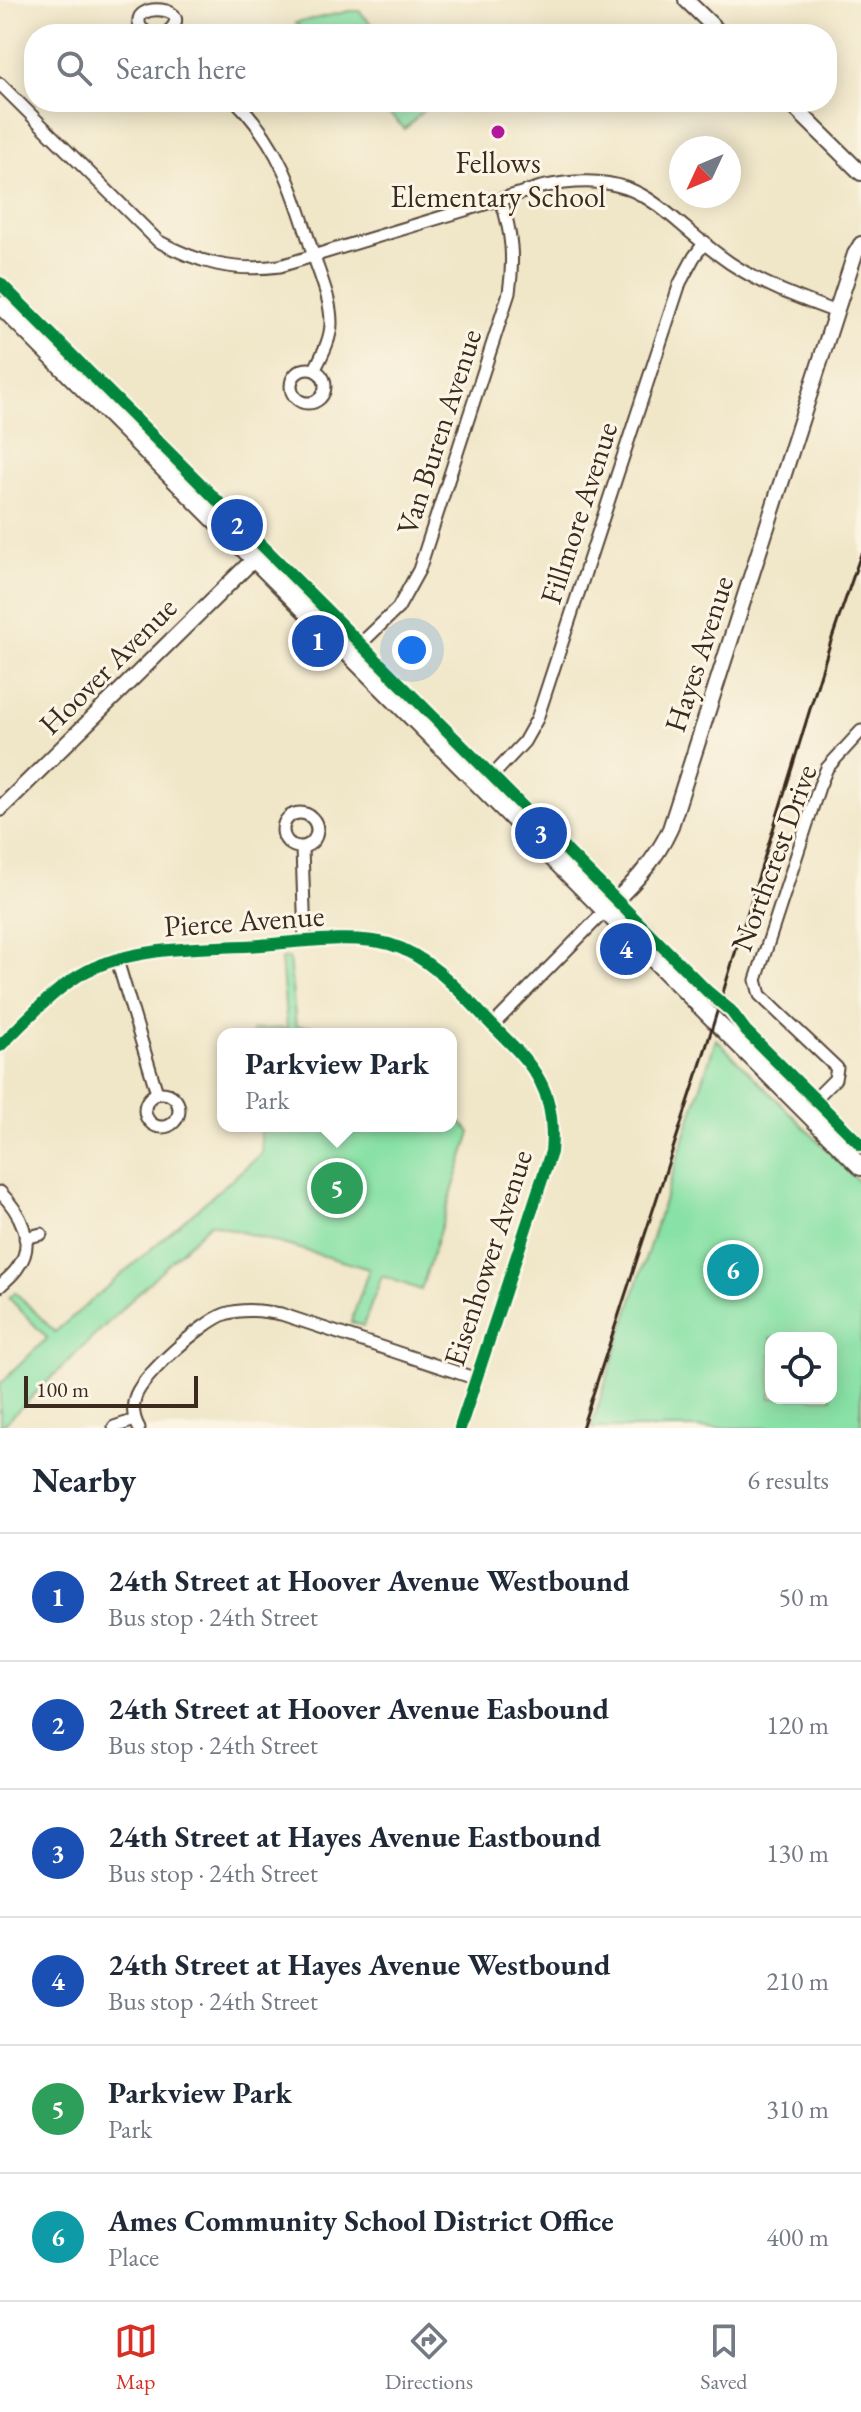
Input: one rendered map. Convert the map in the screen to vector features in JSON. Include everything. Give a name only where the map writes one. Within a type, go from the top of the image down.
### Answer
[{"type":"main road","points":[[0,305],[861,1167]]},
{"type":"street","points":[[686,0],[711,24]]},
{"type":"street","points":[[140,24],[144,5],[151,1],[166,3],[172,9],[174,24]]},
{"type":"street","points":[[0,84],[24,108]]},
{"type":"street","points":[[28,112],[158,241],[184,255],[220,266],[256,269],[280,266],[541,187],[597,181],[617,184],[658,204],[752,277],[836,312]]},
{"type":"street","points":[[246,112],[282,164],[293,188],[329,303],[331,325],[328,341],[315,369]]},
{"type":"street","points":[[799,112],[861,173]]},
{"type":"street","name":"Van Buren Avenue","points":[[349,655],[398,608],[419,570],[509,293],[513,251],[510,227],[501,200]]},
{"type":"street","name":"Fillmore Avenue","points":[[482,787],[524,742],[537,719],[680,283],[705,242]]},
{"type":"street","name":"Hayes Avenue","points":[[493,1025],[642,875],[659,852],[670,829],[836,312],[861,244]]},
{"type":"street","name":"Hoover Avenue","points":[[0,809],[253,560]]},
{"type":"street","name":"Northcrest Drive","points":[[804,1110],[835,1079],[837,1068],[760,995],[756,980],[827,768],[861,731]]},
{"type":"street","points":[[302,848],[305,941]]},
{"type":"street","name":"Pierce Avenue","points":[[0,1046],[64,986],[88,970],[117,960],[149,953],[305,941],[369,940],[390,944],[436,970],[493,1025]]},
{"type":"street","points":[[117,960],[157,1093]]},
{"type":"street","name":"Eisenhower Avenue","points":[[460,1428],[551,1152],[553,1128],[550,1106],[533,1066],[493,1025]]},
{"type":"street","points":[[0,1192],[13,1205],[22,1222],[26,1250],[19,1267],[0,1286]]},
{"type":"street","points":[[25,1238],[41,1234]]},
{"type":"street","points":[[114,1427],[137,1424],[134,1398],[146,1379],[197,1331],[227,1314],[241,1311],[281,1314],[477,1379]]},
{"type":"green space","points":[[359,11],[371,24],[296,24]]},
{"type":"green space","points":[[387,112],[422,112],[405,129]]},
{"type":"green space","points":[[289,958],[296,1026],[341,1028],[287,1028],[281,959]]},
{"type":"green space","points":[[716,1039],[861,1184],[861,1428],[591,1428]]},
{"type":"green space","points":[[457,1119],[471,1132],[421,1290],[382,1276],[363,1326],[351,1322],[369,1269],[210,1223],[0,1428],[0,1384],[47,1338],[9,1298],[15,1292],[55,1332],[262,1153],[260,1132],[457,1132]]},
{"type":"railway","points":[[582,1428],[861,554]]},
{"type":"cycle path","points":[[0,283],[708,992],[731,1011],[746,1031],[861,1145]]},
{"type":"cycle path","points":[[0,1046],[41,1005],[75,978],[107,963],[150,952],[325,940],[374,941],[404,950],[446,978],[531,1068],[546,1096],[552,1130],[551,1152],[460,1428]]},
{"type":"place","name":"Fellows Elementary School","points":[[498,132]]},
{"type":"place","name":"24th Street at Hoover Avenue Easbound","points":[[237,525]]},
{"type":"place","name":"24th Street at Hoover Avenue Westbound","points":[[318,641]]},
{"type":"place","name":"24th Street at Hayes Avenue Eastbound","points":[[541,833]]},
{"type":"place","name":"24th Street at Hayes Avenue Westbound","points":[[626,949]]},
{"type":"place","name":"Parkview Park","points":[[337,1188]]},
{"type":"place","name":"Ames Community School District Office","points":[[733,1270]]}]
